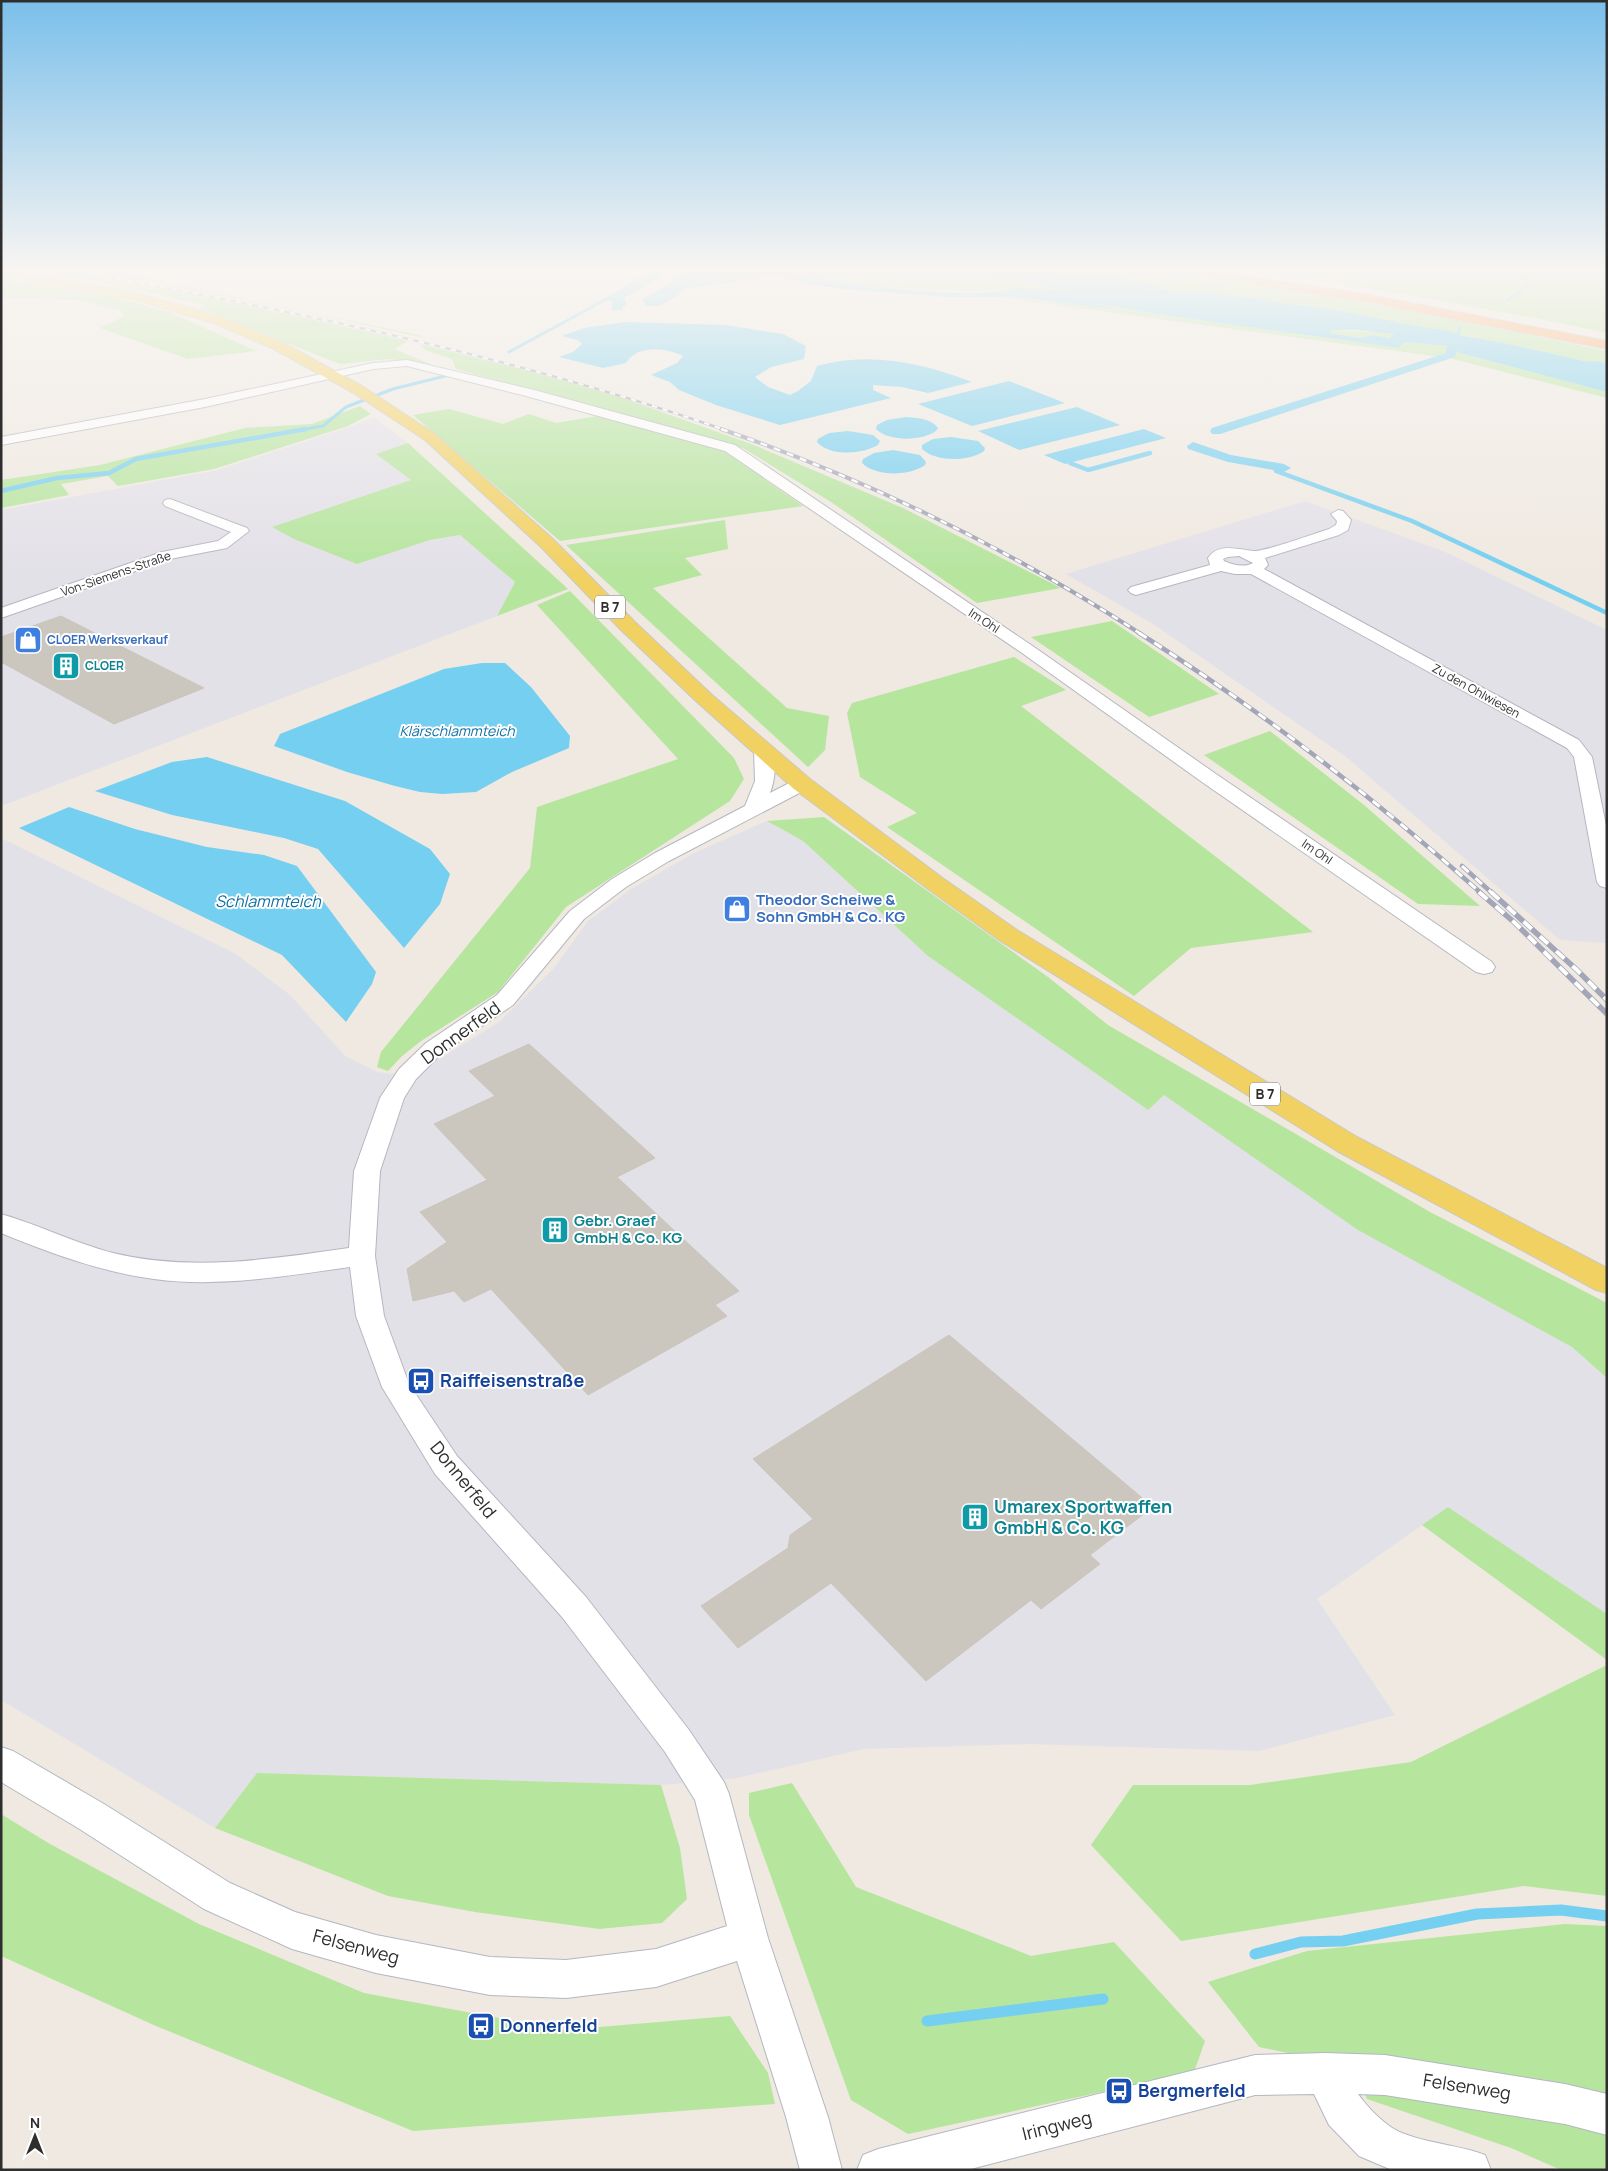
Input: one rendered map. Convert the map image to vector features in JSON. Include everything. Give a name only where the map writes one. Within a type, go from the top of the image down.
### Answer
[{"type":"main road","name":"B 7","points":[[326,370],[430,437],[547,543],[628,626],[704,698],[802,784],[936,884],[1008,935],[1321,1129],[1355,1149],[1607,1282]]},
{"type":"street","points":[[297,382],[305,375],[307,370]]},
{"type":"street","name":"Im Ohl","points":[[1,441],[205,403],[352,370]]},
{"type":"street","points":[[357,389],[358,380],[369,370]]},
{"type":"street","name":"Im Ohl","points":[[440,370],[530,392],[730,448],[824,514],[1028,650],[1209,778],[1484,967]]},
{"type":"street","name":"Von-Siemens-Straße","points":[[1,613],[168,555],[222,545],[242,531],[170,503]]},
{"type":"street","name":"Zu den Ohlwiesen","points":[[1136,590],[1222,566],[1241,570],[1343,527],[1344,520],[1338,514]]},
{"type":"street","name":"Zu den Ohlwiesen","points":[[1254,563],[1573,744],[1583,757],[1607,882]]},
{"type":"street","points":[[753,809],[764,788],[766,774],[763,750]]},
{"type":"street","name":"Donnerfeld","points":[[802,784],[662,857],[612,888],[577,915],[505,1000],[434,1048],[407,1074],[392,1098],[367,1171],[362,1256],[370,1316],[396,1387],[441,1457],[574,1607],[677,1741],[711,1794],[749,1938],[807,2118],[821,2170]]},
{"type":"street","points":[[1,1223],[55,1244],[153,1270],[187,1273],[252,1270],[362,1256]]},
{"type":"street","name":"Felsenweg","points":[[1,1763],[91,1816],[216,1896],[292,1930],[376,1954],[490,1976],[566,1980],[656,1968],[749,1938]]},
{"type":"street","points":[[1325,2073],[1344,2110],[1374,2141],[1409,2156],[1470,2170]]},
{"type":"street","name":"Felsenweg","points":[[1325,2073],[1384,2075],[1468,2087],[1565,2104],[1607,2115]]},
{"type":"street","name":"Iringweg","points":[[878,2170],[904,2165],[1255,2075],[1325,2073]]},
{"type":"shaded area","points":[[374,417],[408,443],[377,454],[412,480],[273,527],[357,564],[430,540],[460,535],[515,582],[497,616],[1,806],[1,510],[218,470]]},
{"type":"shaded area","points":[[1305,501],[1443,551],[1607,630],[1607,943],[1560,940],[1346,757],[1153,624],[1066,574]]},
{"type":"shaded area","points":[[767,821],[803,841],[928,956],[1148,1110],[1164,1095],[1572,1347],[1607,1378],[1607,1614],[1448,1507],[1317,1599],[1395,1715],[1259,1751],[1029,1744],[864,1749],[737,1778],[661,1785],[257,1773],[215,1828],[1,1700],[1,838],[236,954],[290,995],[345,1056],[377,1072],[412,1076],[499,1022],[554,968],[588,921],[631,889],[694,853]]},
{"type":"green space","points":[[461,370],[526,370],[617,396],[754,445],[903,508],[1061,588],[977,603],[831,502],[743,448]]},
{"type":"green space","points":[[1498,370],[1525,370],[1607,392],[1607,398]]},
{"type":"green space","points":[[360,406],[371,414],[348,426],[214,469],[118,486],[108,476],[61,484],[69,495],[1,508],[1,480],[100,465],[245,428],[312,424]]},
{"type":"green space","points":[[449,409],[503,424],[529,414],[556,423],[597,416],[724,451],[803,506],[560,541],[413,415]]},
{"type":"green space","points":[[408,443],[568,589],[497,616],[515,582],[460,535],[430,540],[357,564],[294,539],[272,527],[411,480],[376,454]]},
{"type":"green space","points":[[725,520],[728,549],[685,558],[702,575],[653,588],[787,708],[829,716],[825,750],[808,767],[566,545]]},
{"type":"green space","points":[[570,591],[734,758],[744,779],[730,801],[566,907],[498,992],[421,1041],[402,1056],[388,1071],[377,1067],[381,1052],[530,868],[537,807],[678,759],[537,605]]},
{"type":"green space","points":[[1112,621],[1219,694],[1149,717],[1031,637]]},
{"type":"green space","points":[[1014,657],[1066,690],[1021,706],[1313,932],[1191,948],[1134,996],[887,827],[917,813],[860,777],[847,713],[852,703]]},
{"type":"green space","points":[[1270,731],[1364,805],[1480,906],[1418,904],[1204,755]]},
{"type":"green space","points":[[824,817],[1048,977],[1108,1025],[1430,1212],[1607,1303],[1607,1378],[1572,1347],[1358,1230],[1164,1095],[1148,1110],[928,956],[803,841],[767,821]]},
{"type":"green space","points":[[1448,1507],[1607,1614],[1607,1660],[1422,1525]]},
{"type":"green space","points":[[1607,1665],[1607,1896],[1524,1886],[1181,1941],[1091,1845],[1133,1785],[1250,1785],[1411,1762]]},
{"type":"green space","points":[[257,1773],[661,1785],[680,1848],[687,1899],[662,1923],[599,1929],[475,1912],[388,1896],[215,1828]]},
{"type":"green space","points":[[792,1783],[856,1887],[1031,1956],[1114,1942],[1205,2041],[1194,2072],[908,2134],[851,2100],[749,1815],[749,1793]]},
{"type":"green space","points":[[1,1814],[50,1844],[199,1924],[364,1993],[564,2030],[730,2016],[768,2073],[775,2104],[413,2131],[156,2026],[1,1956]]},
{"type":"green space","points":[[1565,1924],[1607,1926],[1607,2170],[1561,2170],[1511,2148],[1367,2099],[1347,2057],[1293,2054],[1259,2047],[1208,1982],[1307,1951]]},
{"type":"water","points":[[661,370],[766,370],[755,377],[768,387],[790,395],[811,381],[815,370],[938,370],[972,382],[928,393],[902,387],[873,385],[873,390],[891,398],[780,425],[716,405],[679,390],[670,382],[651,375]]},
{"type":"water","points":[[1525,370],[1607,370],[1607,392]]},
{"type":"water","points":[[1009,381],[1065,403],[972,426],[918,404]]},
{"type":"water","points":[[1077,407],[1120,425],[1019,450],[978,431]]},
{"type":"water","points":[[906,417],[928,420],[938,428],[936,431],[923,437],[906,439],[889,436],[876,429],[877,425],[887,420]]},
{"type":"water","points":[[1144,429],[1166,438],[1065,464],[1044,455]]},
{"type":"water","points":[[848,431],[873,435],[880,441],[878,445],[872,448],[856,452],[830,450],[817,442],[818,439],[829,433]]},
{"type":"water","points":[[951,437],[978,441],[985,448],[984,451],[978,455],[953,459],[935,456],[922,449],[922,445],[933,439]]},
{"type":"water","points":[[893,450],[920,455],[926,462],[925,465],[919,469],[902,473],[884,473],[868,468],[862,463],[863,459],[874,453]]},
{"type":"water","name":"Klärschlammteich","points":[[482,663],[505,663],[531,687],[570,736],[569,748],[512,772],[476,792],[442,794],[420,792],[395,786],[347,772],[274,746],[280,734],[444,669]]},
{"type":"water","name":"Schlammteich","points":[[207,757],[345,801],[430,849],[450,874],[440,904],[404,948],[318,849],[284,838],[172,815],[95,791],[172,762]]},
{"type":"water","name":"Schlammteich","points":[[69,807],[135,829],[207,847],[264,855],[297,866],[376,972],[372,984],[346,1022],[282,955],[19,828]]},
{"type":"building","name":"CLOER","points":[[61,616],[204,688],[114,724],[1,662],[1,637]]},
{"type":"building","name":"Gebr. Graef GmbH & Co. KG","points":[[529,1044],[655,1158],[617,1177],[739,1291],[715,1305],[727,1316],[588,1395],[491,1289],[464,1302],[454,1291],[413,1301],[407,1269],[447,1242],[420,1212],[487,1180],[434,1124],[495,1096],[469,1071]]},
{"type":"building","name":"Umarex Sportwaffen GmbH & Co. KG","points":[[949,1335],[1153,1507],[1090,1555],[1100,1564],[1041,1609],[1031,1600],[926,1681],[831,1583],[738,1648],[701,1606],[788,1548],[790,1535],[813,1519],[753,1459]]},
{"type":"waterway","points":[[1216,431],[1404,370]]},
{"type":"waterway","points":[[299,430],[323,426],[346,407],[393,389],[445,376]]},
{"type":"waterway","points":[[1,491],[57,478],[109,473],[136,459],[306,429]]},
{"type":"waterway","points":[[1193,446],[1228,458],[1284,468]]},
{"type":"waterway","points":[[1070,463],[1088,470],[1150,453]]},
{"type":"waterway","points":[[1276,471],[1412,521],[1607,613]]},
{"type":"waterway","points":[[1255,1954],[1301,1942],[1343,1941],[1477,1914],[1561,1910],[1607,1916]]},
{"type":"waterway","points":[[927,2021],[1103,1999]]},
{"type":"railway","points":[[530,370],[644,403],[725,430]]},
{"type":"railway","points":[[721,429],[830,471],[937,519],[1041,574],[1141,634]]},
{"type":"railway","points":[[1139,633],[1273,724],[1399,822],[1481,893]]},
{"type":"railway","points":[[1462,866],[1492,893]]},
{"type":"railway","points":[[1479,892],[1515,923],[1607,1014]]},
{"type":"railway","points":[[1491,892],[1577,970],[1607,1000]]},
{"type":"place","name":"CLOER Werksverkauf","points":[[28,640]]},
{"type":"place","name":"CLOER","points":[[66,666]]},
{"type":"place","name":"Theodor Scheiwe & Sohn GmbH & Co. KG","points":[[737,909]]},
{"type":"place","name":"Gebr. Graef GmbH & Co. KG","points":[[555,1230]]},
{"type":"place","name":"Raiffeisenstraße","points":[[421,1381]]},
{"type":"place","name":"Umarex Sportwaffen GmbH & Co. KG","points":[[975,1517]]},
{"type":"place","name":"Donnerfeld","points":[[481,2026]]},
{"type":"place","name":"Bergmerfeld","points":[[1119,2091]]}]
